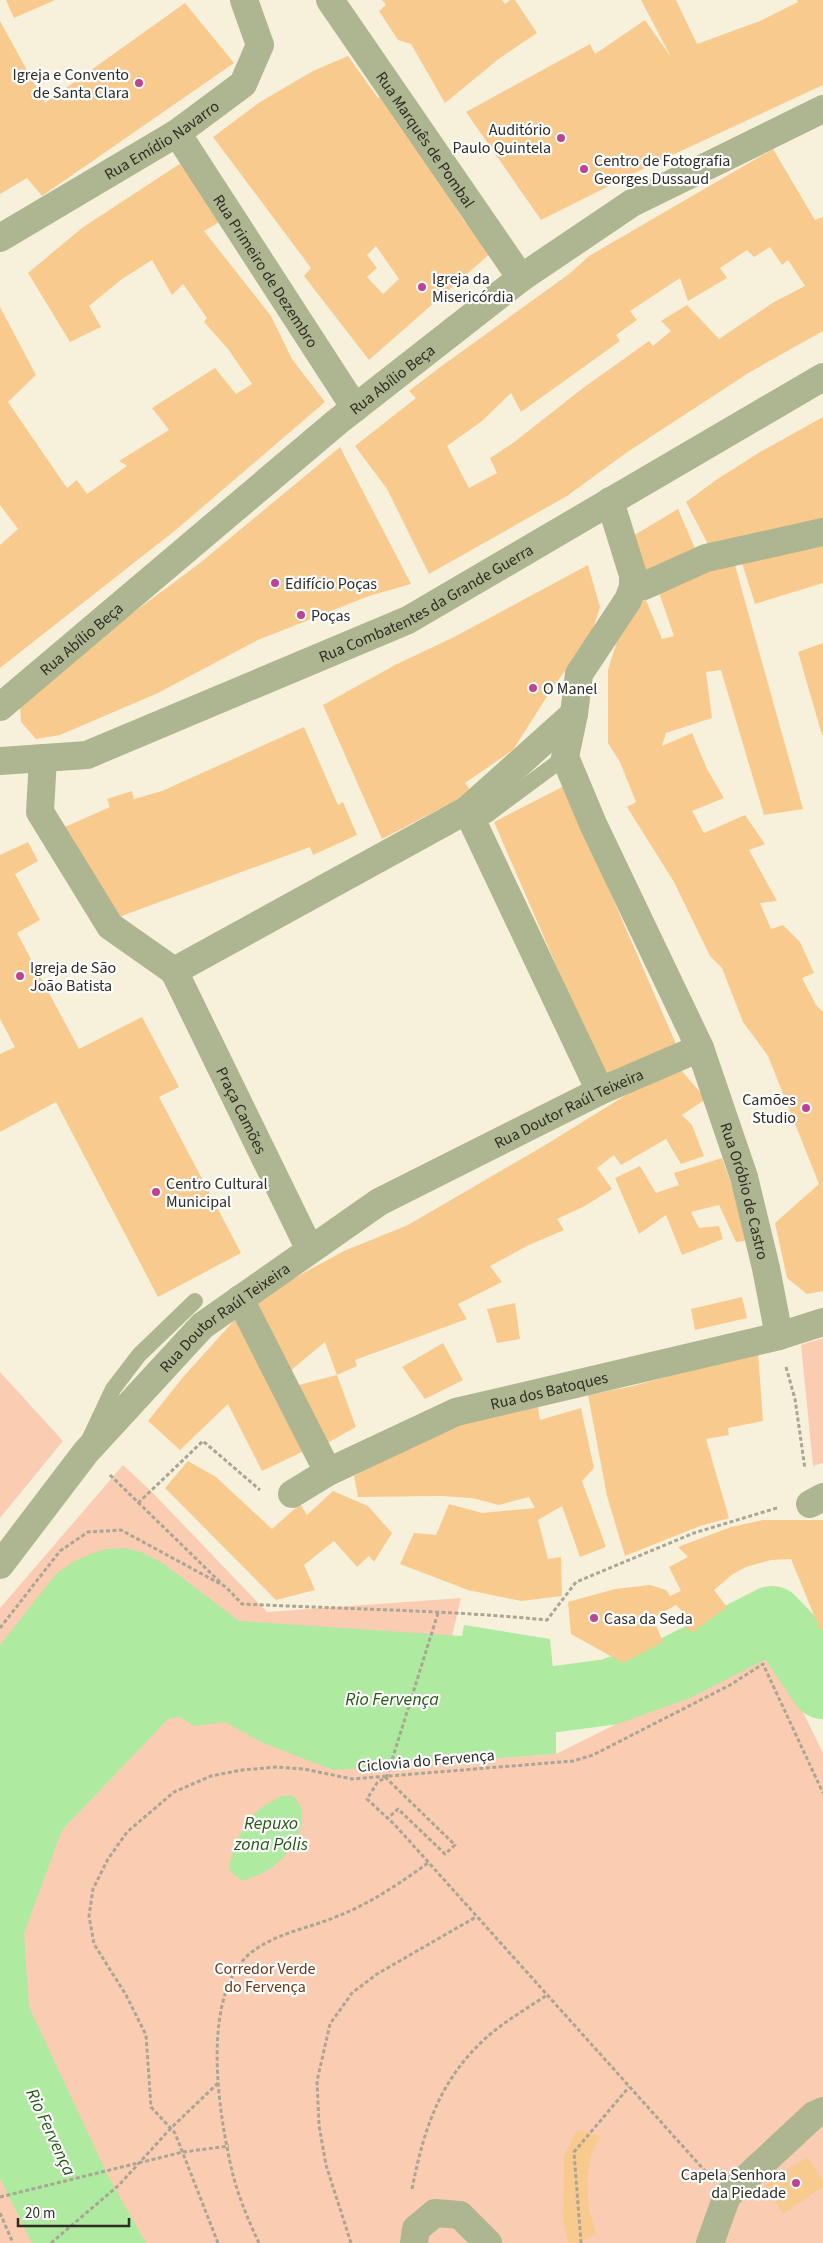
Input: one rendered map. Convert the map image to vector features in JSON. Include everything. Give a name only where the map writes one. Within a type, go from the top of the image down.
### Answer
[{"type":"street","name":"Rua Emídio Navarro","points":[[0,238],[178,133],[243,84],[260,45],[244,0]]},
{"type":"street","name":"Rua Marquês de Pombal","points":[[330,0],[520,278]]},
{"type":"street","name":"Rua Abílio Beça","points":[[0,706],[355,408],[520,278],[632,203],[823,110]]},
{"type":"street","name":"Rua Primeiro de Dezembro","points":[[178,133],[355,408]]},
{"type":"street","name":"Rua Combatentes da Grande Guerra","points":[[0,761],[87,755],[408,620],[823,377]]},
{"type":"street","points":[[610,501],[633,575],[633,587],[628,600],[579,674],[574,714],[565,757],[594,824],[700,1048]]},
{"type":"street","points":[[633,587],[644,586],[706,558],[823,532]]},
{"type":"street","points":[[43,758],[40,812],[110,926],[174,971],[477,813],[574,714]]},
{"type":"street","points":[[477,813],[600,1090]]},
{"type":"street","name":"Praça Camões","points":[[174,971],[310,1250]]},
{"type":"street","name":"Rua Doutor Raúl Teixeira","points":[[0,1565],[82,1457],[202,1326],[379,1202],[600,1090],[700,1048]]},
{"type":"street","name":"Rua Oróbio de Castro","points":[[700,1048],[744,1177],[766,1268],[778,1336]]},
{"type":"street","points":[[240,1299],[328,1472]]},
{"type":"street","name":"Rua dos Batoques","points":[[292,1494],[328,1472],[456,1412],[778,1336],[823,1322]]},
{"type":"street","points":[[710,2243],[727,2196],[814,2115],[823,2110]]},
{"type":"street","points":[[415,2236],[435,2213],[460,2215],[488,2243]]},
{"type":"lane","points":[[477,813],[565,757]]},
{"type":"lane","points":[[82,1457],[112,1388],[139,1355],[195,1301]]},
{"type":"path","points":[[82,1457],[138,1503],[242,1604],[473,1613],[547,1620],[576,1582],[629,1558],[694,1533],[782,1507],[816,1500],[795,1399]]},
{"type":"path","points":[[138,1503],[203,1442],[274,1502],[292,1494]]},
{"type":"path","points":[[0,1628],[60,1551],[88,1532],[121,1530],[226,1587]]},
{"type":"path","points":[[438,1613],[386,1776],[377,1784],[367,1799],[388,1818],[727,2196]]},
{"type":"path","name":"Ciclovia do Fervença","points":[[218,2243],[175,2133],[151,2107],[146,2035],[126,1995],[94,1944],[88,1916],[93,1889],[108,1860],[127,1832],[174,1792],[211,1776],[242,1770],[277,1767],[304,1769],[352,1779],[573,1761],[593,1755],[730,1685],[764,1664],[823,1793]]},
{"type":"path","points":[[386,1776],[455,1845],[445,1854],[398,1809],[388,1818]]},
{"type":"path","points":[[259,2243],[233,2176],[218,2082],[218,2028],[224,1998],[232,1974],[255,1949],[299,1929],[342,1914],[382,1894],[428,1863]]},
{"type":"path","points":[[351,2243],[326,2165],[319,2125],[317,2081],[330,2024],[352,1993],[377,1974],[476,1916]]},
{"type":"path","points":[[415,2236],[411,2194],[418,2158],[436,2104],[453,2073],[488,2036],[547,1995]]},
{"type":"path","points":[[52,2243],[119,2185],[171,2128],[218,2082]]},
{"type":"path","points":[[581,2243],[574,2152],[629,2087]]},
{"type":"path","points":[[0,2197],[183,2152],[228,2146]]},
{"type":"path","points":[[0,2213],[13,2243]]},
{"type":"green space","points":[[823,1338],[823,1463],[813,1466],[801,1345]]},
{"type":"green space","points":[[0,1372],[63,1441],[0,1518]]},
{"type":"green space","name":"Corredor Verde do Fervença","points":[[123,1465],[151,1491],[267,1612],[461,1598],[422,1763],[556,1754],[771,1647],[823,1753],[823,2243],[0,2243],[0,1608]]},
{"type":"water","points":[[123,1548],[141,1552],[161,1562],[239,1621],[462,1636],[464,1625],[550,1639],[556,1699],[556,1754],[333,1770],[261,1742],[225,1722],[194,1726],[180,1717],[168,1719],[62,1830],[24,1933],[29,2007],[109,2178],[146,2243],[32,2243],[0,2178],[0,1645],[56,1574],[73,1562],[88,1555],[106,1549]]},
{"type":"water","points":[[789,1605],[823,1657],[823,1715],[784,1651],[759,1637],[754,1646],[743,1636],[738,1625]]},
{"type":"water","name":"Repuxo zona Pólis","points":[[283,1796],[293,1796],[299,1805],[302,1814],[298,1835],[293,1845],[279,1862],[257,1876],[242,1881],[229,1870],[239,1835],[253,1816],[262,1808]]},
{"type":"building","points":[[6,0],[55,0],[14,18]]},
{"type":"building","points":[[382,0],[502,0],[505,4],[510,0],[515,0],[537,33],[500,58],[445,103],[411,44],[398,40],[379,11],[386,5]]},
{"type":"building","points":[[641,0],[676,0],[697,44],[760,21],[798,2],[797,0],[823,0],[823,85],[653,164],[541,220],[466,112],[590,44],[595,54],[645,20],[671,57]]},
{"type":"building","name":"Igreja e Convento de Santa Clara","points":[[185,3],[234,63],[42,196],[27,178],[0,194],[0,21],[45,103]]},
{"type":"building","points":[[348,56],[378,98],[386,94],[464,221],[492,252],[369,360],[304,276],[311,268],[213,137],[260,102],[313,71]],"holes":[[[376,246],[399,279],[383,294],[367,277],[377,268],[367,255]]]},
{"type":"building","points":[[773,149],[815,220],[823,217],[823,331],[750,372],[626,453],[567,496],[429,574],[387,489],[355,446],[416,398],[409,391],[569,274],[589,256]],"holes":[[[770,247],[782,265],[788,260],[805,286],[774,302],[719,339],[687,305],[661,321],[671,331],[653,346],[649,341],[583,388],[513,443],[490,458],[497,473],[469,488],[447,446],[482,421],[511,393],[521,412],[620,341],[616,335],[637,320],[630,311],[680,278],[688,301],[727,278],[720,268],[747,250],[754,257]]]},
{"type":"building","points":[[187,159],[223,220],[204,231],[271,316],[292,359],[325,402],[177,529],[0,668],[0,545],[18,529],[0,505],[0,307],[36,375],[8,402],[67,488],[77,480],[87,494],[127,466],[119,461],[169,430],[152,408],[215,368],[236,394],[252,384],[228,349],[204,322],[207,318],[183,284],[172,295],[152,260],[122,279],[89,306],[101,327],[70,342],[28,273],[82,228]]},
{"type":"building","points":[[823,417],[823,525],[712,552],[686,502],[760,452]]},
{"type":"building","points":[[340,447],[411,584],[369,596],[258,640],[158,693],[60,735],[36,739],[21,722],[20,708],[25,693],[200,563]]},
{"type":"building","points":[[678,509],[697,553],[645,582],[626,540]]},
{"type":"building","points":[[823,538],[823,583],[755,604],[741,560]]},
{"type":"building","points":[[733,558],[803,809],[764,815],[721,670],[706,672],[712,718],[666,733],[662,746],[692,733],[707,769],[724,798],[692,811],[704,833],[745,815],[765,844],[749,850],[777,901],[760,903],[771,929],[783,925],[800,942],[814,973],[802,978],[816,1005],[823,1012],[823,1291],[807,1294],[787,1278],[775,1223],[819,1184],[768,1056],[743,1022],[722,968],[710,956],[674,882],[627,807],[636,802],[620,762],[608,743],[608,670],[617,641],[635,602],[646,600],[662,639],[674,636],[657,587]]},
{"type":"building","points":[[588,565],[600,607],[590,638],[553,687],[513,750],[465,783],[472,792],[382,839],[323,705],[395,665],[454,637]]},
{"type":"building","points":[[823,643],[823,735],[822,735],[798,652]]},
{"type":"building","points":[[304,727],[338,805],[343,802],[357,835],[313,855],[310,847],[116,918],[84,864],[65,827],[110,807],[107,799],[132,791],[134,799],[162,791]]},
{"type":"building","points":[[564,786],[676,1044],[605,1078],[494,822]]},
{"type":"building","name":"Centro Cultural Municipal","points":[[28,842],[38,861],[15,874],[40,920],[17,933],[79,1049],[142,1017],[179,1087],[159,1097],[241,1253],[158,1297],[56,1102],[0,1132],[0,1054],[15,1047],[0,1019],[0,855]]},
{"type":"building","points":[[676,1064],[706,1099],[682,1115],[692,1125],[704,1156],[681,1164],[666,1139],[621,1165],[614,1155],[597,1168],[612,1189],[585,1206],[557,1219],[564,1230],[529,1245],[490,1266],[502,1282],[458,1304],[467,1319],[355,1360],[357,1366],[337,1375],[325,1342],[290,1371],[251,1306],[289,1281],[344,1251],[408,1225],[547,1144]]},
{"type":"building","points":[[722,1158],[751,1240],[736,1242],[719,1205],[691,1212],[699,1228],[719,1226],[723,1239],[682,1255],[666,1215],[639,1234],[615,1178],[640,1166],[656,1193],[679,1185],[674,1173]]},
{"type":"building","points":[[742,1297],[747,1318],[695,1330],[691,1309]]},
{"type":"building","points":[[515,1303],[520,1339],[497,1343],[487,1309]]},
{"type":"building","points":[[240,1314],[306,1450],[262,1471],[228,1404],[180,1450],[148,1421],[184,1376]]},
{"type":"building","points":[[443,1343],[463,1380],[425,1399],[402,1367]]},
{"type":"building","points":[[758,1352],[763,1421],[728,1428],[729,1435],[706,1439],[729,1518],[700,1526],[625,1556],[607,1496],[588,1395],[633,1386]]},
{"type":"building","points":[[337,1375],[356,1427],[320,1447],[295,1386]]},
{"type":"building","points":[[538,1407],[540,1420],[581,1408],[594,1468],[582,1481],[606,1547],[580,1557],[562,1506],[538,1520],[548,1559],[561,1557],[562,1596],[521,1601],[468,1590],[400,1564],[414,1533],[436,1535],[449,1504],[482,1513],[535,1508],[529,1497],[499,1505],[472,1498],[441,1496],[358,1497],[354,1476],[432,1430]]},
{"type":"building","points":[[188,1461],[216,1477],[272,1529],[300,1504],[307,1515],[333,1491],[368,1506],[392,1533],[374,1562],[369,1556],[357,1567],[334,1541],[304,1565],[315,1590],[276,1600],[165,1488]]},
{"type":"building","points":[[763,1520],[823,1520],[823,1629],[820,1630],[791,1559],[771,1560],[746,1567],[733,1574],[714,1590],[727,1607],[693,1632],[686,1630],[689,1619],[676,1605],[653,1618],[663,1642],[623,1663],[571,1634],[568,1602],[615,1589],[650,1585],[666,1590],[670,1596],[681,1591],[669,1567],[688,1557],[678,1547],[731,1527]]},
{"type":"building","points":[[577,2130],[600,2136],[591,2155],[587,2181],[589,2209],[596,2234],[579,2243],[568,2243],[563,2220],[564,2156]]},
{"type":"building","name":"Capela Senhora da Piedade","points":[[807,2157],[823,2180],[823,2187],[783,2214],[765,2186]]},
{"type":"waterway","name":"Rio Fervença","points":[[463,1699],[556,1699],[609,1692],[676,1668],[772,1619],[792,1640],[823,1686]]},
{"type":"place","name":"Igreja e Convento de Santa Clara","points":[[139,83]]},
{"type":"place","name":"Auditório Paulo Quintela","points":[[561,138]]},
{"type":"place","name":"Centro de Fotografia Georges Dussaud","points":[[584,169]]},
{"type":"place","name":"Igreja da Misericórdia","points":[[422,287]]},
{"type":"place","name":"Edifício Poças","points":[[275,583]]},
{"type":"place","name":"Poças","points":[[301,615]]},
{"type":"place","name":"O Manel","points":[[533,688]]},
{"type":"place","name":"Igreja de São João Batista","points":[[20,976]]},
{"type":"place","name":"Camões Studio","points":[[806,1108]]},
{"type":"place","name":"Centro Cultural Municipal","points":[[156,1192]]},
{"type":"place","name":"Casa da Seda","points":[[594,1618]]},
{"type":"place","name":"Capela Senhora da Piedade","points":[[796,2183]]}]
